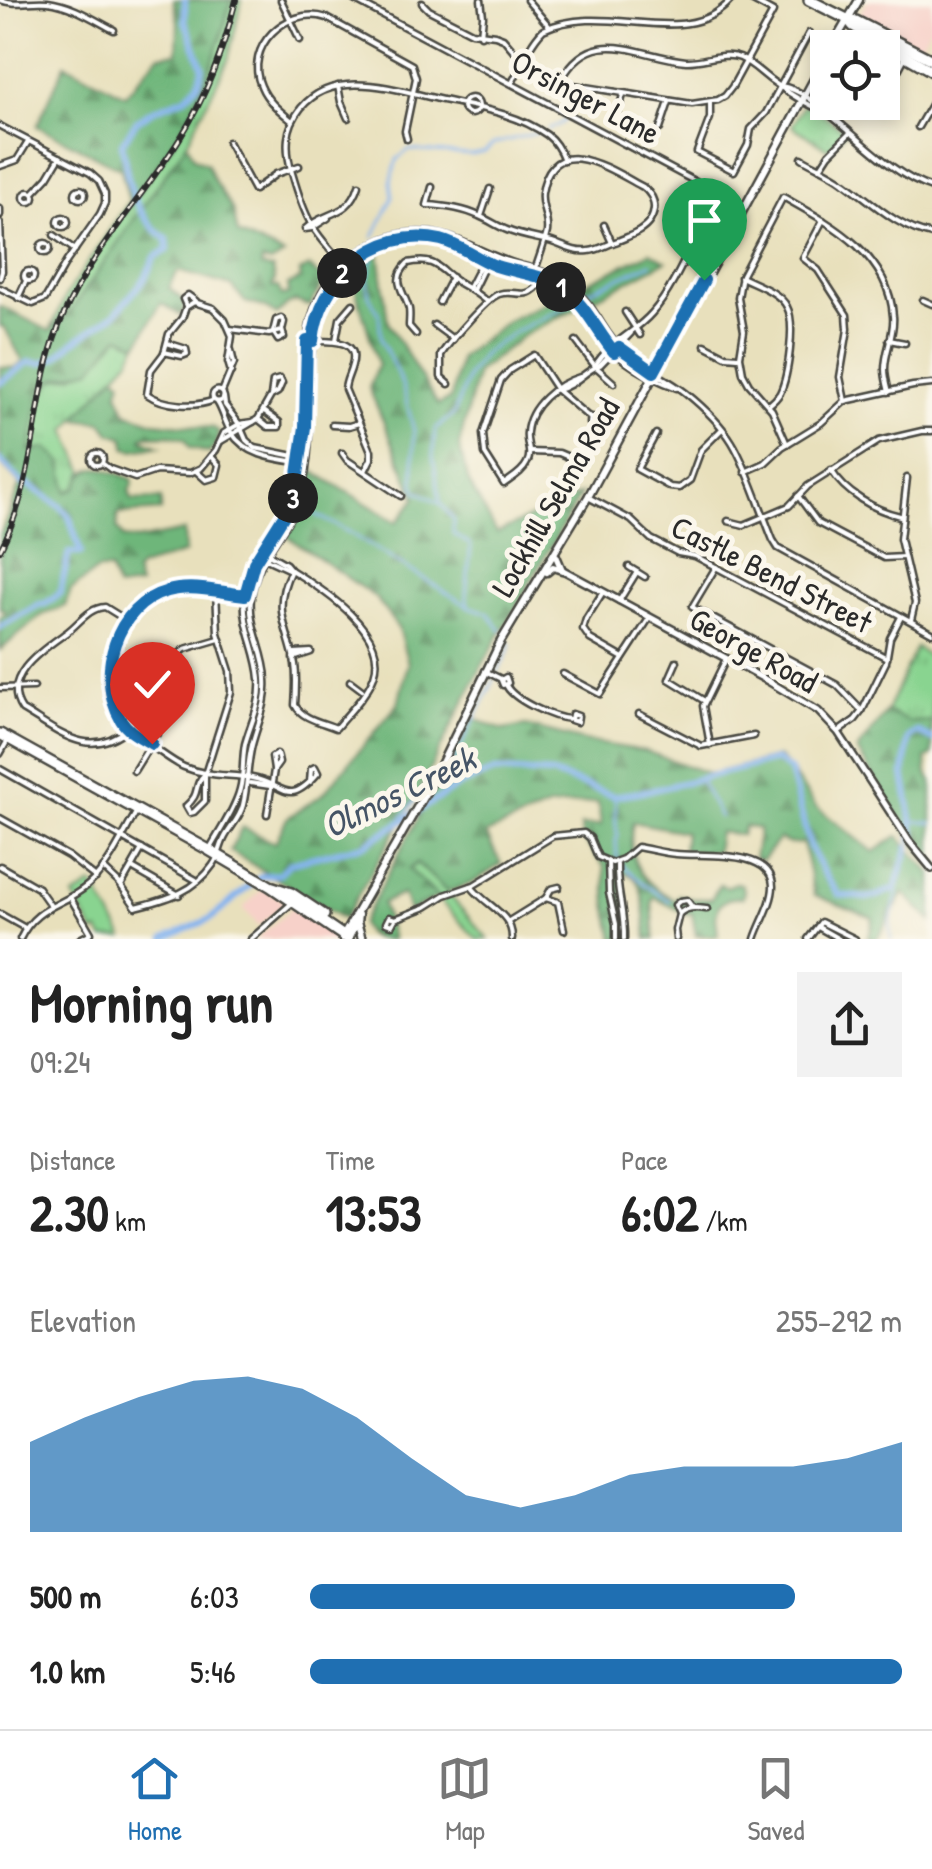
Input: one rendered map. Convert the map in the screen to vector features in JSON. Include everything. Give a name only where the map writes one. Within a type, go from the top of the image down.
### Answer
[{"type":"main road","points":[[809,0],[856,21],[932,71]]},
{"type":"main road","name":"Lockhill Selma Road","points":[[841,30],[858,0]]},
{"type":"main road","points":[[908,52],[932,60]]},
{"type":"main road","name":"Lockhill Selma Road","points":[[349,937],[437,773],[485,670],[588,497],[810,85]]},
{"type":"main road","points":[[560,545],[556,559],[562,570]]},
{"type":"main road","points":[[541,576],[553,567],[562,570]]},
{"type":"main road","points":[[4,737],[313,907],[349,937]]},
{"type":"main road","points":[[274,887],[292,903],[349,937]]},
{"type":"main road","points":[[292,903],[313,907]]},
{"type":"main road","points":[[349,937],[358,918]]},
{"type":"street","points":[[0,0],[61,5],[114,30]]},
{"type":"street","points":[[281,0],[300,40]]},
{"type":"street","name":"Orsinger Lane","points":[[354,0],[744,206]]},
{"type":"street","points":[[480,0],[481,34]]},
{"type":"street","points":[[527,0],[549,26]]},
{"type":"street","points":[[672,16],[704,18],[731,0]]},
{"type":"street","points":[[422,4],[458,26],[504,38],[524,60],[574,85],[669,102],[710,102],[730,91],[773,12],[752,0]]},
{"type":"street","points":[[292,121],[266,96],[258,71],[268,39],[280,24],[307,14],[327,18],[407,61],[416,73],[405,131],[407,139]]},
{"type":"street","points":[[512,83],[540,34],[559,18]]},
{"type":"street","points":[[710,102],[708,127],[697,152],[734,171],[751,130],[766,113],[810,33]]},
{"type":"street","points":[[561,80],[575,58],[596,48],[683,60],[730,56],[810,102]]},
{"type":"street","points":[[900,67],[908,52]]},
{"type":"street","points":[[346,266],[311,226],[291,168],[287,143],[292,121],[310,98],[322,90],[360,85],[480,108],[544,133],[556,144],[564,160]]},
{"type":"street","points":[[338,86],[348,118]]},
{"type":"street","points":[[619,109],[623,92]]},
{"type":"street","points":[[462,105],[472,96],[480,108]]},
{"type":"street","points":[[660,129],[669,102]]},
{"type":"street","points":[[918,127],[932,103]]},
{"type":"street","points":[[836,120],[910,180],[932,188]]},
{"type":"street","points":[[0,126],[93,175],[105,194],[103,209],[42,303],[33,304],[0,288]]},
{"type":"street","points":[[820,168],[851,133]]},
{"type":"street","points":[[0,166],[17,160],[28,141]]},
{"type":"street","points":[[228,142],[254,190],[272,176],[299,166]]},
{"type":"street","points":[[33,193],[60,157]]},
{"type":"street","points":[[802,158],[841,179],[884,213],[922,233],[932,234]]},
{"type":"street","points":[[432,187],[427,205],[455,207],[511,232],[545,240],[582,252],[645,227],[652,216],[654,201],[643,187],[596,162],[564,160],[550,173],[543,189],[548,224],[545,240],[534,271]]},
{"type":"street","points":[[311,226],[350,204],[359,185]]},
{"type":"street","points":[[481,216],[490,189]]},
{"type":"street","points":[[787,444],[769,405],[747,380],[742,368],[744,331],[738,298],[741,277],[783,197],[823,220],[868,256],[882,274],[893,313],[885,367],[888,392]]},
{"type":"street","points":[[590,418],[558,390],[534,355],[501,380],[484,428],[485,454],[504,484],[522,470],[530,452],[527,430],[543,399],[558,390],[562,385],[600,365],[659,305],[706,217]]},
{"type":"street","points":[[823,220],[803,258],[818,270],[847,315],[840,377],[845,402]]},
{"type":"street","points":[[0,223],[0,278]]},
{"type":"street","points":[[604,225],[612,243]]},
{"type":"street","points":[[48,244],[60,226]]},
{"type":"street","points":[[54,235],[75,250]]},
{"type":"street","points":[[103,868],[136,907],[180,895],[213,865],[218,834],[240,791],[264,711],[265,666],[248,596],[262,554],[292,500],[305,460],[308,325],[318,296],[330,278],[386,244],[436,239],[534,271],[570,294],[631,366],[681,390],[722,428],[734,444],[773,540],[784,553],[932,632]]},
{"type":"street","points":[[471,289],[486,257]]},
{"type":"street","points":[[416,334],[409,326],[410,311],[400,286],[401,270],[408,263],[430,262],[440,266],[486,302]]},
{"type":"street","points":[[439,302],[452,277]]},
{"type":"street","points":[[741,277],[780,298],[790,313],[793,329],[783,384],[769,405]]},
{"type":"street","points":[[18,298],[26,280]]},
{"type":"street","points":[[449,384],[441,377],[440,358],[486,302],[501,294],[529,294],[538,286]]},
{"type":"street","points":[[923,300],[932,304]]},
{"type":"street","points":[[196,301],[220,313],[232,336],[228,362],[231,372],[222,401],[194,405],[149,397],[152,370],[167,343],[186,307],[196,301]]},
{"type":"street","points":[[336,340],[340,319],[353,304]]},
{"type":"street","points":[[625,312],[640,334]]},
{"type":"street","points":[[279,318],[284,322],[284,337],[277,340],[274,334],[276,320],[279,318]]},
{"type":"street","points":[[434,325],[454,339]]},
{"type":"street","points":[[230,329],[274,334]]},
{"type":"street","points":[[232,336],[243,332]]},
{"type":"street","points":[[310,341],[336,340],[348,347],[353,358],[345,383],[346,394],[372,455],[365,472]]},
{"type":"street","points":[[576,340],[595,366],[614,382]]},
{"type":"street","points":[[890,340],[905,343]]},
{"type":"street","points":[[164,352],[187,354],[186,349],[167,343]]},
{"type":"street","points":[[705,345],[726,356],[740,357]]},
{"type":"street","points":[[337,382],[345,383]]},
{"type":"street","points":[[745,472],[821,423],[845,402],[932,384]]},
{"type":"street","points":[[223,395],[215,392],[230,432],[247,448],[258,454],[305,460]]},
{"type":"street","points":[[223,395],[255,448],[305,460]]},
{"type":"street","points":[[102,463],[110,470],[135,478],[156,471],[196,472],[230,432],[264,411],[271,396]]},
{"type":"street","points":[[255,420],[268,427],[280,426],[264,411]]},
{"type":"street","points":[[268,427],[273,418]]},
{"type":"street","points":[[332,425],[359,423]]},
{"type":"street","points":[[656,434],[637,470],[678,488],[684,486],[698,455],[722,428]]},
{"type":"street","points":[[728,521],[744,525],[789,506],[808,486],[879,441],[932,430]]},
{"type":"street","points":[[530,452],[559,452],[573,459]]},
{"type":"street","points":[[342,454],[401,496]]},
{"type":"street","points":[[196,472],[206,480],[216,476],[218,465],[211,456]]},
{"type":"street","points":[[831,470],[847,491],[890,514],[902,516]]},
{"type":"street","points":[[907,478],[900,539],[915,602],[911,621]]},
{"type":"street","points":[[798,496],[818,523],[884,558],[904,557]]},
{"type":"street","name":"Castle Bend Street","points":[[588,497],[631,520],[651,539],[674,552],[696,556],[886,658]]},
{"type":"street","points":[[262,554],[278,562],[309,581],[344,608],[365,631],[374,650],[374,677],[336,728],[304,716],[296,705],[293,656],[280,606],[291,570]]},
{"type":"street","name":"George Road","points":[[550,562],[812,706],[838,732],[908,841],[932,869]]},
{"type":"street","points":[[629,567],[645,577]]},
{"type":"street","points":[[716,567],[692,607],[837,684],[862,710]]},
{"type":"street","points":[[619,601],[637,572]]},
{"type":"street","points":[[248,596],[188,588],[164,592],[143,603],[126,620],[112,653],[112,691],[120,718],[180,765],[205,774],[267,782],[289,793],[310,782]]},
{"type":"street","points":[[205,774],[194,800],[187,804],[188,811],[194,812],[206,796],[205,774],[231,692],[230,672],[219,639],[216,591]]},
{"type":"street","points":[[603,592],[583,625],[585,634],[623,658]]},
{"type":"street","points":[[126,620],[101,604],[70,631],[26,660],[11,686],[12,698],[22,710],[82,743],[110,742],[128,728]]},
{"type":"street","points":[[838,732],[862,710],[902,616]]},
{"type":"street","points":[[563,674],[600,694],[650,617]]},
{"type":"street","points":[[170,662],[185,649],[219,639]]},
{"type":"street","points":[[710,746],[704,700],[726,659]]},
{"type":"street","points":[[678,661],[669,679],[704,700]]},
{"type":"street","points":[[485,670],[502,678],[501,683],[513,696],[552,715],[570,719]]},
{"type":"street","points":[[352,682],[364,691]]},
{"type":"street","points":[[0,688],[34,688]]},
{"type":"street","points":[[104,693],[112,691]]},
{"type":"street","points":[[639,714],[697,745],[710,746],[754,736]]},
{"type":"street","points":[[134,771],[165,721]]},
{"type":"street","points":[[0,754],[4,737]]},
{"type":"street","points":[[0,769],[197,880]]},
{"type":"street","points":[[267,814],[274,770]]},
{"type":"street","points":[[213,852],[240,814],[243,779]]},
{"type":"street","points":[[194,800],[200,806]]},
{"type":"street","points":[[20,939],[37,915],[96,878],[137,811]]},
{"type":"street","points":[[0,818],[68,856],[96,878]]},
{"type":"street","points":[[218,834],[224,838]]},
{"type":"street","points":[[395,920],[471,886],[558,834],[587,835],[594,852],[608,862],[617,862],[637,847],[676,854],[720,855],[760,864],[772,877],[773,890],[756,939]]},
{"type":"street","points":[[122,886],[142,849]]},
{"type":"street","points":[[608,862],[616,939]]},
{"type":"street","points":[[617,862],[624,939]]},
{"type":"street","points":[[0,866],[43,892],[50,906]]},
{"type":"street","points":[[132,868],[180,895]]},
{"type":"street","points":[[471,886],[509,922],[512,939]]},
{"type":"street","points":[[509,922],[552,900],[562,894],[559,887],[551,889],[552,900],[564,930]]},
{"type":"street","points":[[70,897],[91,933],[80,939]]},
{"type":"street","points":[[679,914],[676,906],[680,900],[690,901],[692,908]]},
{"type":"street","points":[[251,939],[292,903]]},
{"type":"street","points":[[676,939],[675,930],[683,910],[707,909]]},
{"type":"street","points":[[0,914],[25,928]]},
{"type":"street","points":[[808,939],[820,925]]},
{"type":"street","points":[[820,925],[839,939]]},
{"type":"street","points":[[820,925],[854,939]]},
{"type":"shaded area","points":[[868,0],[932,0],[932,25],[919,48],[900,38],[900,30],[885,30],[859,13]]},
{"type":"shaded area","points":[[263,888],[284,904],[259,926],[243,908]]},
{"type":"shaded area","points":[[293,907],[330,931],[335,939],[256,939]]},
{"type":"green space","points":[[173,0],[231,0],[196,102],[130,205],[121,169],[37,126],[65,64],[125,95],[159,55],[177,53],[178,22]]},
{"type":"green space","points":[[231,0],[242,0],[228,60],[187,143],[70,312],[50,331],[66,295],[188,118],[211,66]]},
{"type":"green space","points":[[804,104],[810,107],[810,120],[831,120],[846,132],[828,149],[792,126]]},
{"type":"green space","points":[[187,143],[194,158],[207,164],[233,211],[238,234],[284,255],[271,263],[262,261],[261,267],[273,269],[272,287],[278,287],[282,296],[289,294],[288,285],[301,279],[300,272],[309,267],[324,280],[310,306],[295,301],[277,315],[245,302],[232,286],[178,271],[169,288],[182,299],[185,307],[180,315],[161,303],[138,344],[119,336],[92,369],[55,379],[40,392],[30,451],[47,448],[62,462],[67,492],[93,469],[107,469],[132,479],[132,500],[161,499],[161,511],[118,514],[117,528],[123,538],[137,540],[184,531],[185,553],[140,567],[135,572],[139,586],[117,589],[110,570],[98,570],[71,590],[65,606],[42,615],[0,650],[0,616],[5,614],[0,609],[0,536],[20,484],[0,463],[0,367],[16,368],[23,362],[5,328],[0,326],[0,306],[50,331],[70,312]]},
{"type":"green space","points":[[651,252],[666,261],[523,336],[477,372],[459,446],[469,483],[497,533],[581,494],[483,664],[419,791],[344,919],[230,851],[242,827],[275,843],[287,818],[323,794],[398,704],[408,663],[398,628],[375,597],[284,534],[301,513],[311,470],[397,522],[416,498],[369,388],[378,364],[351,274],[379,253],[388,323],[438,405],[451,398],[460,357],[507,321]]},
{"type":"green space","points":[[119,336],[138,344],[129,360],[66,430],[85,472],[76,488],[67,492],[29,452],[39,392],[55,379],[75,375]]},
{"type":"green space","points":[[115,375],[122,381],[118,392],[126,412],[154,422],[214,428],[219,432],[215,446],[209,453],[190,448],[185,439],[144,436],[142,439],[159,446],[133,450],[126,448],[124,437],[110,433],[102,422],[75,419]]},
{"type":"green space","points":[[916,647],[932,659],[932,721],[909,722],[887,711]]},
{"type":"green space","points":[[887,711],[909,722],[932,721],[932,755],[926,759],[932,782],[932,864],[910,837],[857,750]]},
{"type":"green space","points":[[472,718],[503,730],[526,726],[645,751],[710,774],[779,757],[816,807],[874,852],[898,836],[932,874],[932,922],[904,893],[877,939],[867,939],[873,918],[814,895],[803,843],[790,844],[779,839],[762,860],[754,858],[759,829],[744,826],[741,835],[719,832],[716,852],[683,851],[685,832],[633,822],[634,859],[645,878],[663,893],[675,900],[679,895],[711,899],[720,884],[726,887],[735,883],[741,884],[743,897],[719,905],[718,935],[696,936],[692,913],[686,914],[654,897],[655,939],[647,939],[644,902],[638,884],[628,874],[619,875],[630,938],[614,939],[604,866],[582,838],[581,826],[601,825],[598,802],[548,807],[486,834],[501,864],[472,883],[447,892],[417,863],[409,869],[438,897],[409,911],[403,894],[382,903],[392,939],[373,937],[361,924]]},
{"type":"green space","points":[[417,863],[488,939],[477,939],[408,868]]},
{"type":"green space","points":[[93,884],[124,938],[103,939],[99,931],[94,933],[74,897]]},
{"type":"waterway","points":[[0,383],[29,362],[42,363],[57,357],[115,314],[144,280],[155,257],[168,250],[167,239],[146,219],[134,197],[122,143],[136,122],[151,111],[186,97],[199,82],[203,67],[185,21],[185,0]]},
{"type":"waterway","points":[[548,129],[567,118]]},
{"type":"waterway","points":[[373,238],[393,197],[391,182],[397,159],[409,150],[471,155],[485,152],[493,144],[537,133]]},
{"type":"waterway","points":[[373,258],[367,283],[369,296],[379,314],[381,339],[402,384],[414,431],[414,485],[417,491],[440,503],[453,519],[453,534],[471,545],[468,606],[488,613],[501,631]]},
{"type":"waterway","points":[[587,292],[652,263]]},
{"type":"waterway","points":[[440,501],[433,456],[435,429],[454,414],[468,375],[484,353],[516,331],[571,304]]},
{"type":"waterway","points":[[0,460],[22,483],[60,506],[69,516],[81,553],[69,553],[60,593],[0,627]]},
{"type":"waterway","points":[[315,514],[468,606]]},
{"type":"waterway","points":[[498,672],[511,645],[508,642]]},
{"type":"waterway","points":[[435,781],[448,772],[494,680]]},
{"type":"waterway","name":"Olmos Creek","points":[[912,839],[904,774],[909,738],[917,732],[932,739]]},
{"type":"waterway","name":"Olmos Creek","points":[[165,939],[212,918],[261,876],[279,874],[290,863],[364,845],[460,785],[495,771],[552,774],[614,796],[776,760],[790,771],[810,847],[839,895],[866,898],[896,888],[909,846]]},
{"type":"waterway","points":[[699,779],[720,817]]},
{"type":"waterway","points":[[399,822],[425,788]]},
{"type":"waterway","points":[[614,796],[617,859]]},
{"type":"waterway","points":[[913,821],[932,823]]},
{"type":"waterway","points":[[621,864],[670,901]]},
{"type":"waterway","points":[[891,939],[896,888]]},
{"type":"railway","points":[[0,550],[23,491],[45,372],[64,314],[89,267],[200,103],[236,0]]},
{"type":"route","points":[[152,744],[130,731],[119,714],[110,673],[118,634],[136,608],[164,592],[197,588],[245,595],[254,563],[286,512],[296,488],[304,448],[307,341],[313,341],[322,301],[348,268],[394,242],[424,238],[458,245],[493,265],[533,274],[562,288],[584,308],[614,352],[619,347],[654,372],[704,280]]}]
